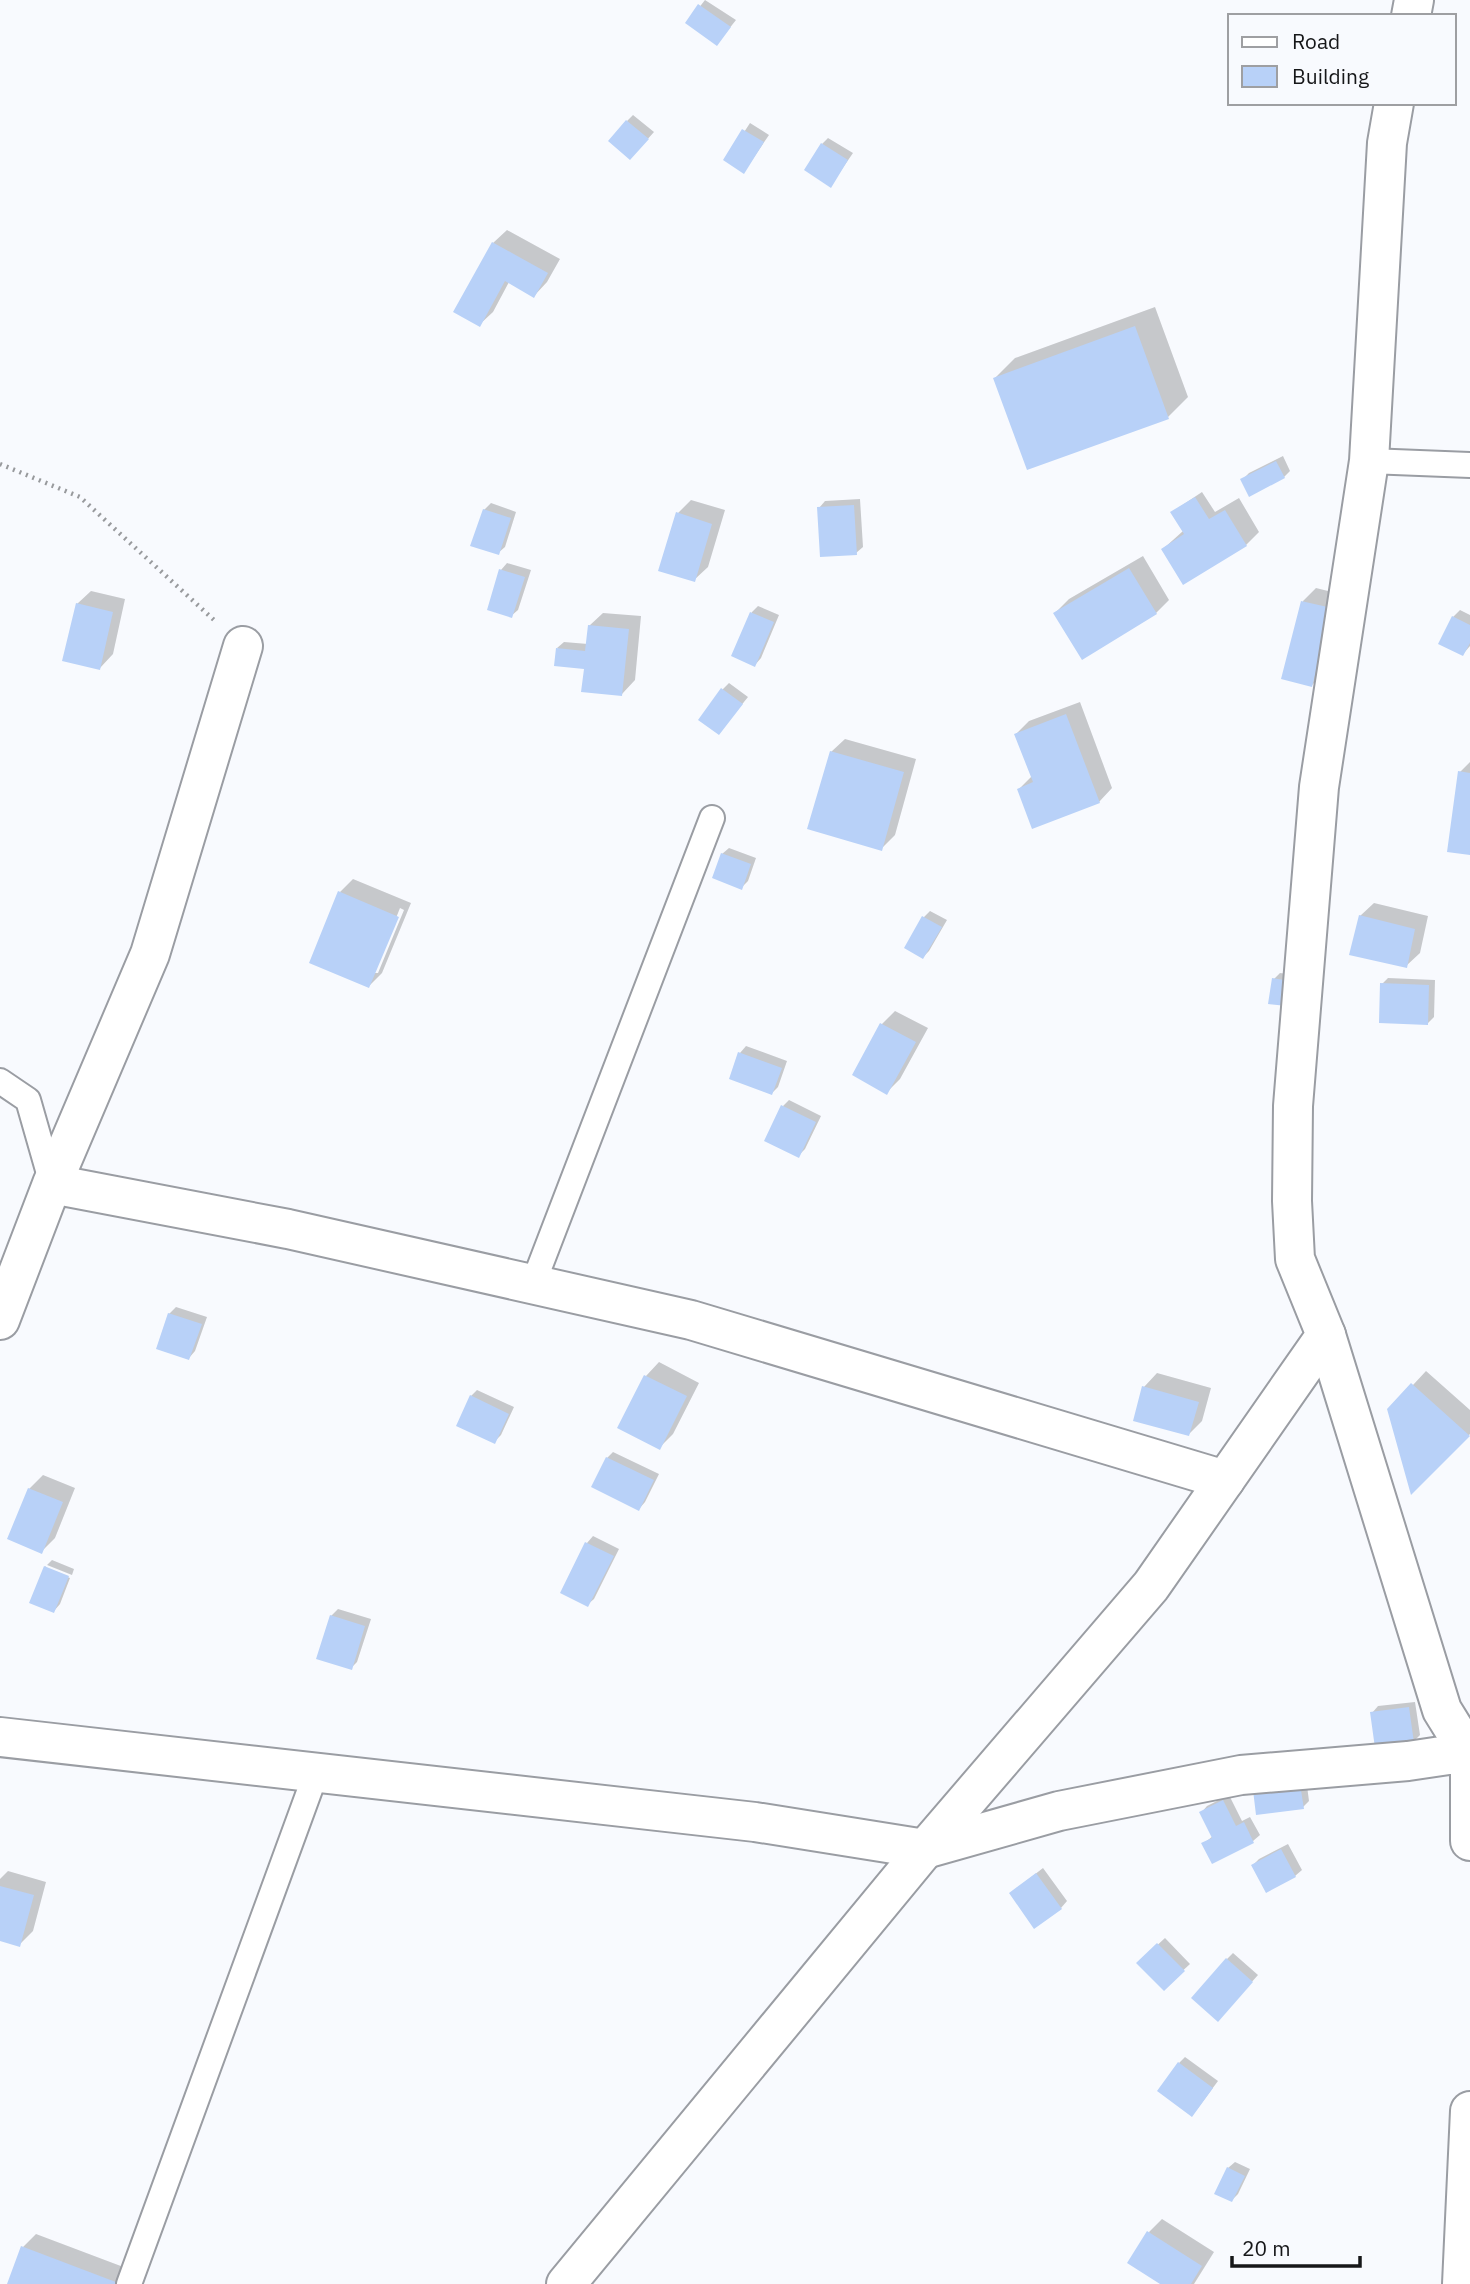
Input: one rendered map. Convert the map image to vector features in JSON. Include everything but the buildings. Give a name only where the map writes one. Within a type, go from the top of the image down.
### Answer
[{"type":"street","points":[[1394,105],[1387,143],[1369,461],[1319,788],[1293,1106],[1292,1201],[1295,1259],[1326,1335],[1442,1710],[1469,1751],[1470,1841]]},
{"type":"street","points":[[0,1320],[52,1184],[150,954],[243,646]]},
{"type":"street","points":[[52,1184],[288,1229],[691,1320],[1225,1480]]},
{"type":"street","points":[[572,2282],[925,1849],[1151,1586],[1326,1335]]},
{"type":"street","points":[[0,1737],[755,1822],[925,1849],[1059,1811],[1241,1775],[1408,1761],[1469,1751]]},
{"type":"street","points":[[1462,2284],[1470,2111]]},
{"type":"lane","points":[[1369,461],[1470,465]]},
{"type":"lane","points":[[533,1284],[712,818]]},
{"type":"lane","points":[[0,1082],[28,1100],[52,1184]]},
{"type":"lane","points":[[129,2284],[316,1773]]},
{"type":"path","points":[[0,464],[80,497],[243,646]]}]
